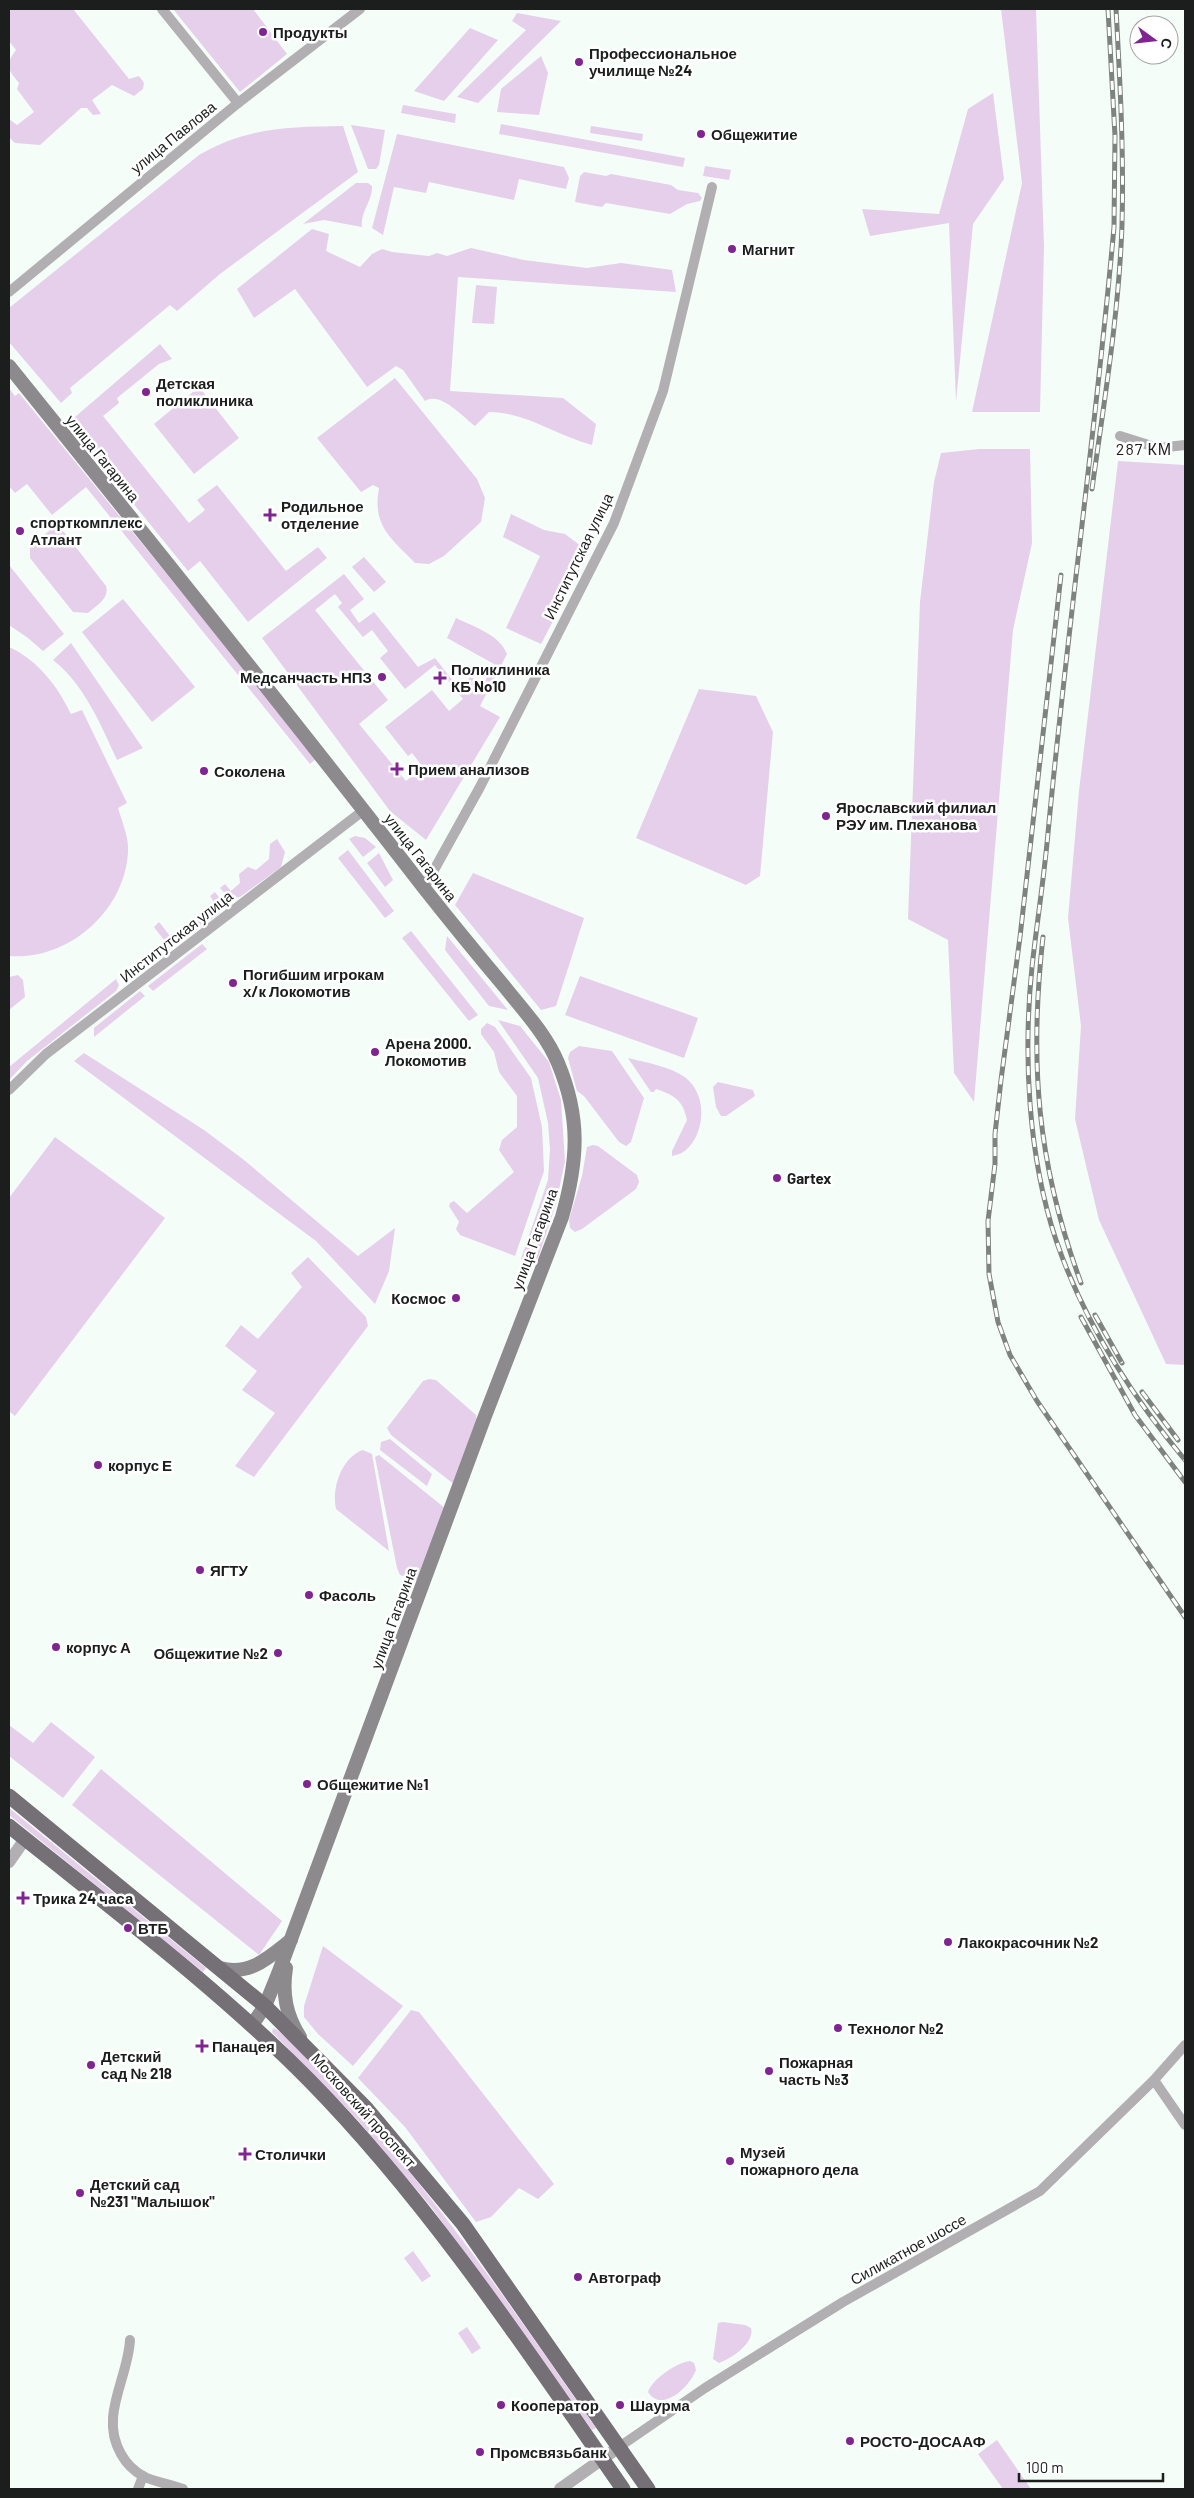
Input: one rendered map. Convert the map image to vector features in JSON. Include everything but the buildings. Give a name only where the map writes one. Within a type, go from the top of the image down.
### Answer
[{"type":"main road","name":"улица Гагарина","points":[[9,366],[364,810],[424,888],[539,1029],[558,1062],[570,1099],[576,1155],[571,1184],[562,1217],[478,1433],[291,1940],[265,2006],[252,2025]]},
{"type":"main road","name":"Московский проспект","points":[[9,1796],[265,2006],[366,2108],[443,2199],[648,2489]]},
{"type":"main road","name":"Московский проспект","points":[[9,1826],[252,2025],[344,2118],[426,2213],[623,2489]]},
{"type":"main road","points":[[220,1968],[243,1971],[264,1962],[291,1940]]},
{"type":"main road","points":[[291,1940],[284,1992],[290,2017],[303,2043]]},
{"type":"street","points":[[162,9],[238,103]]},
{"type":"street","name":"улица Павлова","points":[[9,292],[238,103],[360,9]]},
{"type":"street","name":"Институтская улица","points":[[424,888],[480,787],[614,523],[664,391],[712,187]]},
{"type":"street","points":[[1120,436],[1158,448],[1185,446]]},
{"type":"street","name":"Институтская улица","points":[[9,1090],[46,1054],[364,810]]},
{"type":"street","points":[[9,1862],[25,1839]]},
{"type":"street","name":"Силикатное шоссе","points":[[619,2447],[705,2388],[843,2302],[1040,2192],[1154,2080],[1185,2045]]},
{"type":"street","points":[[1154,2080],[1185,2126]]},
{"type":"street","points":[[130,2340],[129,2360],[114,2404],[112,2424],[117,2447],[127,2464],[143,2476],[183,2489]]},
{"type":"street","points":[[560,2489],[619,2447]]},
{"type":"street","points":[[138,2489],[143,2476]]},
{"type":"shaded area","points":[[9,9],[73,9],[129,79],[139,76],[144,83],[143,89],[134,96],[112,85],[92,100],[101,114],[93,115],[87,108],[81,108],[40,145],[15,143],[9,137],[9,119],[17,125],[34,112],[17,89],[19,83],[9,67],[10,60],[16,50],[9,41]]},
{"type":"shaded area","points":[[173,9],[253,9],[287,54],[240,92]]},
{"type":"shaded area","points":[[1001,9],[1036,9],[1044,246],[1040,412],[972,412],[1022,183]]},
{"type":"shaded area","points":[[517,13],[561,21],[478,103],[457,97],[526,30],[512,21]]},
{"type":"shaded area","points":[[470,28],[498,40],[444,101],[414,91]]},
{"type":"shaded area","points":[[541,56],[548,73],[539,115],[497,112],[501,89]]},
{"type":"shaded area","points":[[993,93],[1004,179],[973,224],[956,402],[949,223],[870,236],[862,209],[939,214],[968,109]]},
{"type":"shaded area","points":[[403,105],[456,114],[455,123],[401,113]]},
{"type":"shaded area","points":[[501,124],[685,158],[683,167],[499,134]]},
{"type":"shaded area","points":[[351,125],[385,130],[379,165],[376,169],[368,169]]},
{"type":"shaded area","points":[[343,126],[358,172],[220,274],[177,311],[170,305],[70,388],[72,393],[61,403],[9,342],[9,308],[199,155],[234,139],[269,130]]},
{"type":"shaded area","points":[[591,126],[643,134],[642,141],[590,133]]},
{"type":"shaded area","points":[[397,134],[564,167],[569,178],[566,189],[519,179],[514,200],[429,182],[426,193],[394,187],[383,235],[372,228]]},
{"type":"shaded area","points":[[705,166],[731,170],[729,180],[703,176]]},
{"type":"shaded area","points":[[584,172],[606,176],[611,174],[671,185],[678,190],[698,193],[702,198],[700,201],[687,204],[670,214],[606,203],[602,207],[575,202],[580,176]]},
{"type":"shaded area","points":[[356,183],[368,183],[372,186],[371,196],[363,216],[362,227],[324,220],[303,224]]},
{"type":"shaded area","points":[[312,229],[329,234],[326,251],[360,267],[372,254],[382,249],[429,256],[437,253],[447,256],[471,248],[524,260],[587,268],[621,263],[672,270],[676,292],[458,277],[450,391],[563,398],[596,424],[592,445],[529,420],[503,413],[489,412],[475,426],[444,402],[437,399],[425,401],[403,370],[396,366],[367,387],[295,289],[254,318],[237,289]]},
{"type":"shaded area","points":[[476,285],[497,287],[494,324],[472,323]]},
{"type":"shaded area","points":[[160,344],[172,359],[159,364],[117,398],[119,403],[103,416],[189,523],[205,510],[197,500],[217,485],[286,571],[318,547],[327,558],[248,622],[200,561],[188,571],[68,423]]},
{"type":"shaded area","points":[[395,378],[477,479],[485,498],[481,522],[444,556],[429,564],[415,563],[385,530],[378,512],[379,488],[373,485],[361,492],[317,438]]},
{"type":"shaded area","points":[[199,387],[239,438],[194,474],[154,424]]},
{"type":"shaded area","points":[[9,388],[15,396],[19,393],[317,758],[310,764],[86,487],[52,515],[27,484],[15,493],[9,486]]},
{"type":"shaded area","points":[[979,449],[1030,449],[1032,543],[1013,630],[974,1102],[954,1073],[948,940],[908,919],[920,602],[934,482],[941,453]]},
{"type":"shaded area","points":[[1118,461],[1185,465],[1185,1365],[1166,1364],[1099,1220],[1075,1119],[1081,1026],[1068,918],[1079,791]]},
{"type":"shaded area","points":[[511,514],[544,530],[565,534],[589,552],[541,644],[506,628],[540,556],[503,537]]},
{"type":"shaded area","points":[[54,527],[64,532],[106,586],[107,590],[104,598],[88,613],[73,612],[30,558],[30,546]]},
{"type":"shaded area","points":[[364,557],[386,582],[374,592],[352,567]]},
{"type":"shaded area","points":[[9,565],[64,634],[43,651],[9,625]]},
{"type":"shaded area","points":[[344,574],[364,599],[350,610],[359,623],[374,612],[418,667],[435,658],[460,690],[470,677],[484,683],[494,664],[447,638],[456,618],[492,636],[503,647],[507,654],[480,706],[500,717],[426,840],[390,811],[262,638]],"holes":[[[335,594],[342,603],[338,607],[363,637],[372,630],[388,651],[380,658],[405,689],[435,665],[463,699],[449,711],[432,690],[385,727],[408,756],[412,753],[423,767],[406,781],[359,724],[388,700],[315,610]]]},
{"type":"shaded area","points":[[123,599],[195,687],[152,722],[82,632]]},
{"type":"shaded area","points":[[71,643],[143,748],[117,760],[98,719],[83,693],[53,660]]},
{"type":"shaded area","points":[[9,647],[29,659],[46,675],[60,694],[71,714],[82,710],[127,803],[118,808],[126,835],[128,852],[124,874],[116,894],[105,912],[90,928],[72,941],[52,950],[31,955],[9,956]]},
{"type":"shaded area","points":[[699,689],[756,696],[773,732],[760,876],[746,885],[636,838]]},
{"type":"shaded area","points":[[355,836],[365,838],[376,847],[363,857],[349,839]]},
{"type":"shaded area","points":[[277,839],[285,852],[281,867],[240,897],[231,897],[224,893],[220,888],[225,884],[231,891],[240,883],[239,874],[248,867],[256,870],[269,859],[270,844]]},
{"type":"shaded area","points":[[348,850],[394,911],[385,918],[338,858]]},
{"type":"shaded area","points":[[379,853],[393,880],[385,887],[367,863]]},
{"type":"shaded area","points":[[473,873],[584,918],[556,1006],[541,1010],[455,905]]},
{"type":"shaded area","points":[[215,892],[221,900],[220,913],[178,944],[167,944],[154,927],[159,922],[170,936],[214,902],[210,896]]},
{"type":"shaded area","points":[[411,931],[478,1015],[469,1021],[402,938]]},
{"type":"shaded area","points":[[447,936],[508,1010],[489,1006],[445,950]]},
{"type":"shaded area","points":[[202,944],[207,949],[153,991],[148,986]]},
{"type":"shaded area","points":[[18,975],[23,980],[25,997],[9,1010],[9,977]]},
{"type":"shaded area","points":[[580,976],[698,1018],[684,1058],[565,1015]]},
{"type":"shaded area","points":[[116,979],[119,985],[116,991],[27,1061],[9,1080],[9,1067]]},
{"type":"shaded area","points":[[140,991],[145,996],[94,1037],[94,1028]]},
{"type":"shaded area","points":[[498,1020],[520,1026],[549,1062],[561,1100],[565,1161],[556,1204],[538,1258],[532,1261],[521,1259],[548,1180],[550,1149],[548,1123],[538,1078]]},
{"type":"shaded area","points":[[487,1023],[495,1027],[531,1078],[542,1127],[544,1171],[515,1256],[460,1235],[456,1229],[459,1222],[449,1206],[454,1201],[467,1213],[514,1172],[499,1150],[502,1140],[517,1127],[517,1096],[499,1072],[494,1052],[481,1034],[481,1029]]},
{"type":"shaded area","points":[[579,1046],[612,1051],[644,1098],[631,1142],[626,1146],[619,1142],[584,1096],[577,1091],[568,1058],[570,1052]]},
{"type":"shaded area","points":[[84,1053],[204,1130],[244,1160],[358,1256],[395,1228],[389,1271],[375,1304],[316,1241],[74,1061]]},
{"type":"shaded area","points":[[628,1058],[658,1065],[673,1071],[686,1078],[693,1085],[701,1104],[700,1124],[693,1142],[683,1152],[672,1156],[672,1151],[687,1120],[683,1108],[673,1096],[656,1089],[654,1092],[651,1092]]},
{"type":"shaded area","points":[[718,1082],[753,1090],[755,1096],[726,1116],[721,1116],[716,1107],[713,1087]]},
{"type":"shaded area","points":[[55,1137],[165,1218],[15,1416],[9,1411],[9,1198]]},
{"type":"shaded area","points":[[598,1146],[637,1175],[639,1182],[636,1189],[582,1229],[575,1232],[570,1228],[569,1220],[582,1176],[587,1147]]},
{"type":"shaded area","points":[[308,1257],[366,1317],[368,1326],[254,1477],[235,1466],[275,1413],[242,1390],[257,1371],[225,1346],[241,1325],[258,1339],[302,1287],[291,1273]]},
{"type":"shaded area","points":[[429,1379],[436,1380],[476,1415],[478,1425],[455,1485],[391,1435],[387,1428],[423,1381]]},
{"type":"shaded area","points":[[390,1439],[432,1474],[427,1486],[380,1450],[381,1442]]},
{"type":"shaded area","points":[[363,1450],[372,1454],[389,1551],[336,1509],[335,1492],[340,1474],[349,1459]]},
{"type":"shaded area","points":[[379,1455],[446,1509],[420,1581],[400,1575],[397,1568],[375,1457]]},
{"type":"shaded area","points":[[51,1722],[95,1757],[63,1798],[9,1756],[9,1725],[33,1743]]},
{"type":"shaded area","points":[[101,1769],[282,1921],[259,1955],[72,1805]]},
{"type":"shaded area","points":[[9,1808],[206,1968],[203,1972],[9,1815]]},
{"type":"shaded area","points":[[323,1946],[403,2006],[353,2066],[318,2034],[304,2017],[304,2006]]},
{"type":"shaded area","points":[[411,2010],[419,2012],[554,2184],[538,2199],[519,2188],[491,2217],[476,2222],[405,2127],[358,2078]]},
{"type":"shaded area","points":[[273,2028],[281,2033],[350,2103],[388,2146],[461,2238],[596,2428],[592,2430],[432,2208],[355,2117],[272,2032]]},
{"type":"shaded area","points":[[413,2251],[431,2276],[422,2282],[404,2258]]},
{"type":"shaded area","points":[[718,2323],[745,2325],[751,2328],[751,2334],[750,2339],[741,2349],[730,2358],[719,2363],[713,2359]]},
{"type":"shaded area","points":[[467,2327],[481,2348],[472,2354],[458,2333]]},
{"type":"shaded area","points":[[690,2361],[694,2363],[696,2370],[682,2390],[668,2399],[661,2400],[654,2398],[648,2392],[654,2382],[665,2372],[684,2362]]},
{"type":"shaded area","points":[[997,2440],[1031,2489],[1003,2489],[978,2454]]},
{"type":"railway","points":[[1108,9],[1115,136],[1114,227],[1045,867],[1032,967],[1029,1001],[1028,1070],[1030,1105],[1039,1174],[1056,1240],[1067,1270],[1080,1300],[1110,1356],[1127,1383],[1185,1460]]},
{"type":"railway","points":[[1092,489],[1118,291],[1122,225],[1122,144],[1116,9]]},
{"type":"railway","points":[[1061,575],[1020,937],[995,1134],[995,1164],[988,1221],[989,1274],[998,1322],[1010,1355],[1037,1401],[1185,1617]]},
{"type":"railway","points":[[1043,937],[1037,1027],[1037,1070],[1040,1112],[1055,1196],[1066,1239],[1081,1283]]},
{"type":"railway","points":[[1095,1315],[1122,1363]]},
{"type":"railway","points":[[1081,1317],[1135,1415],[1185,1482]]},
{"type":"railway","points":[[1142,1392],[1178,1440]]},
{"type":"place","name":"Продукты","points":[[263,32]]},
{"type":"place","name":"Профессиональное училище №24","points":[[579,62]]},
{"type":"place","name":"Общежитие","points":[[701,134]]},
{"type":"place","name":"Магнит","points":[[732,249]]},
{"type":"place","name":"Детская поликлиника","points":[[146,392]]},
{"type":"place","name":"Родильное отделение","points":[[270,515]]},
{"type":"place","name":"спорткомплекс Атлант","points":[[20,531]]},
{"type":"place","name":"Медсанчасть НПЗ","points":[[382,677]]},
{"type":"place","name":"Поликлиника КБ No10","points":[[440,678]]},
{"type":"place","name":"Прием анализов","points":[[397,769]]},
{"type":"place","name":"Соколена","points":[[204,771]]},
{"type":"place","name":"Ярославский филиал РЭУ им. Плеханова","points":[[826,816]]},
{"type":"place","name":"Погибшим игрокам х/к Локомотив","points":[[233,983]]},
{"type":"place","name":"Арена 2000. Локомотив","points":[[375,1052]]},
{"type":"place","name":"Gartex","points":[[777,1178]]},
{"type":"place","name":"Космос","points":[[456,1298]]},
{"type":"place","name":"корпус Е","points":[[98,1465]]},
{"type":"place","name":"ЯГТУ","points":[[200,1570]]},
{"type":"place","name":"Фасоль","points":[[309,1595]]},
{"type":"place","name":"корпус А","points":[[56,1647]]},
{"type":"place","name":"Общежитие №2","points":[[278,1653]]},
{"type":"place","name":"Общежитие №1","points":[[307,1784]]},
{"type":"place","name":"Трика 24 часа","points":[[23,1898]]},
{"type":"place","name":"ВТБ","points":[[128,1928]]},
{"type":"place","name":"Лакокрасочник №2","points":[[948,1942]]},
{"type":"place","name":"Технолог №2","points":[[838,2028]]},
{"type":"place","name":"Панацея","points":[[202,2046]]},
{"type":"place","name":"Детский сад № 218","points":[[91,2065]]},
{"type":"place","name":"Пожарная часть №3","points":[[769,2071]]},
{"type":"place","name":"Столички","points":[[245,2154]]},
{"type":"place","name":"Музей пожарного дела","points":[[730,2161]]},
{"type":"place","name":"Детский сад №231 \"Малышок\"","points":[[80,2193]]},
{"type":"place","name":"Автограф","points":[[578,2277]]},
{"type":"place","name":"Кооператор","points":[[501,2405]]},
{"type":"place","name":"Шаурма","points":[[620,2405]]},
{"type":"place","name":"РОСТО-ДОСААФ","points":[[850,2441]]},
{"type":"place","name":"Промсвязьбанк","points":[[480,2452]]},
{"type":"district","name":"287 КМ","points":[[1144,448]]}]
